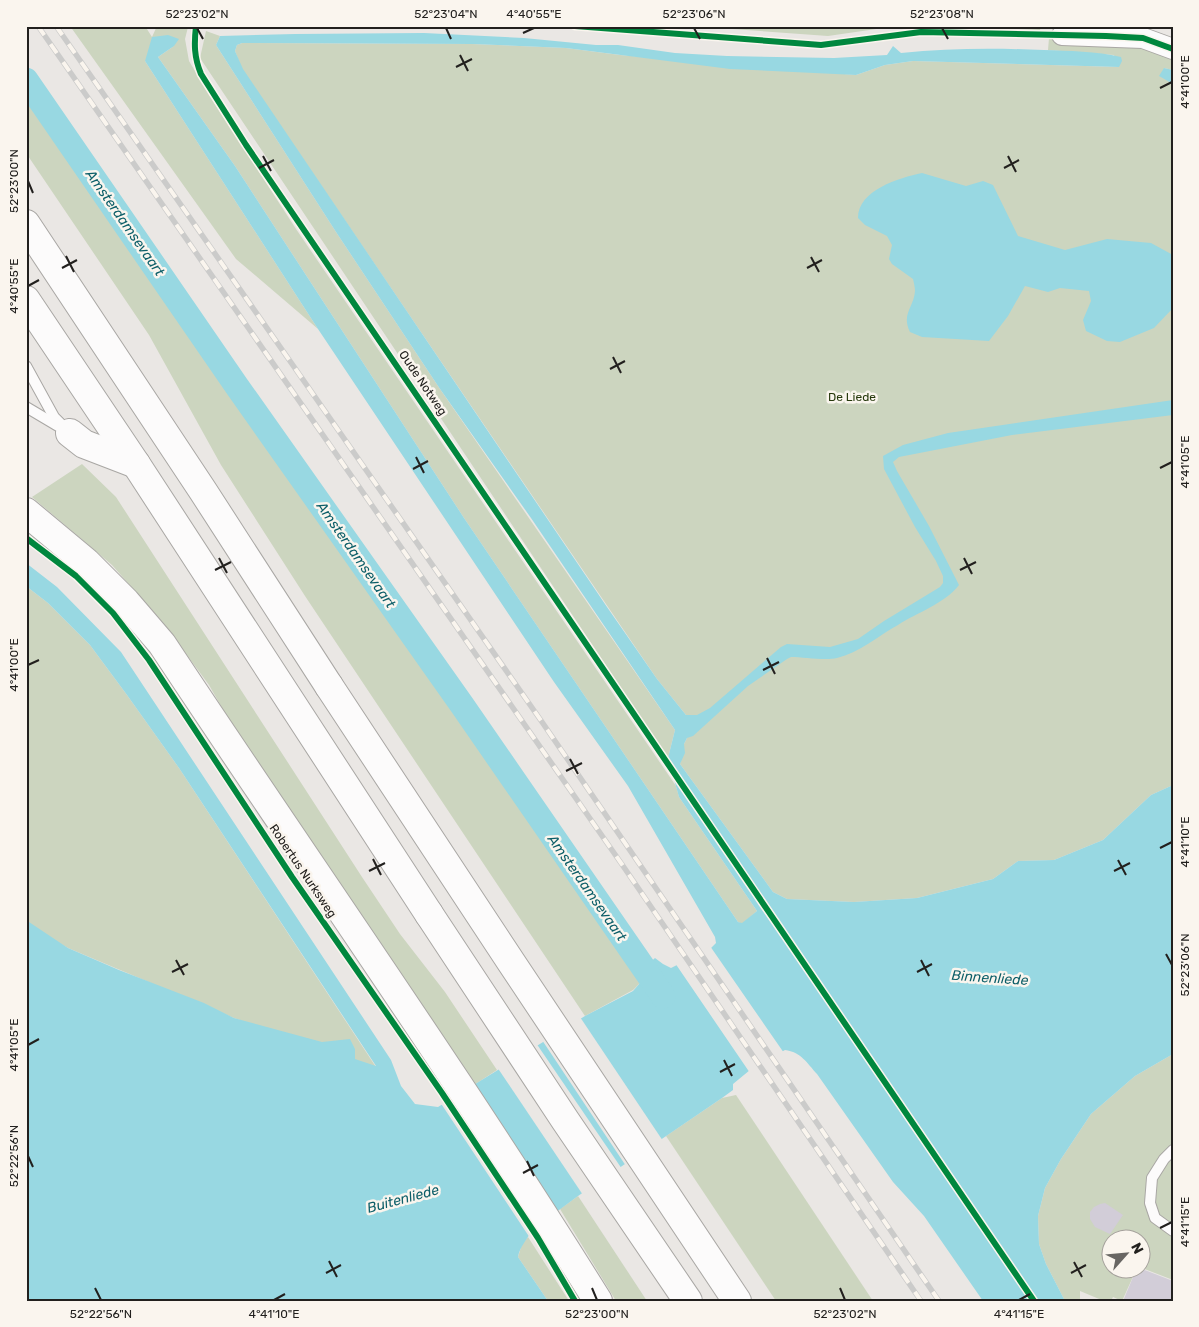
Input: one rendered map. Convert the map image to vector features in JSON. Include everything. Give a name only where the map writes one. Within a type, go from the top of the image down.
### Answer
[{"type":"main road","points":[[26,224],[204,491],[329,686],[511,962],[737,1301]]},
{"type":"main road","points":[[26,300],[136,464],[475,984],[688,1301]]},
{"type":"main road","points":[[70,433],[84,444],[136,464]]},
{"type":"main road","name":"Robertus Nurksweg","points":[[26,512],[86,562],[126,602],[162,644],[485,1125],[553,1228],[598,1301]]},
{"type":"street","points":[[1062,35],[1143,38],[1173,49]]},
{"type":"lane","points":[[26,366],[54,417],[70,433]]},
{"type":"lane","points":[[26,407],[70,433]]},
{"type":"lane","points":[[1173,1150],[1164,1159],[1152,1178],[1150,1203],[1155,1218],[1173,1231]]},
{"type":"green space","points":[[70,26],[145,26],[152,37],[157,26],[188,27],[185,39],[189,61],[213,101],[296,229],[676,786],[679,797],[757,911],[742,924],[738,922],[464,518],[235,166],[158,57],[174,46],[145,61],[318,329],[236,259]]},
{"type":"green space","points":[[690,26],[897,26],[828,36]]},
{"type":"green space","points":[[952,26],[1041,26],[1040,30]]},
{"type":"green space","points":[[206,31],[220,36],[216,45],[336,232],[440,389],[675,730],[668,758],[200,58]]},
{"type":"green space","name":"De Liede","points":[[1049,38],[1135,43],[1173,53],[1173,70],[1164,68],[1173,83],[1173,785],[1151,795],[1103,840],[1054,860],[1018,861],[993,879],[917,898],[854,902],[787,899],[773,892],[680,764],[684,744],[688,736],[686,715],[657,679],[242,69],[235,51],[237,45],[242,43],[472,44],[566,48],[620,55],[856,75],[885,65],[913,61],[1119,67],[1114,55],[1048,50]]},
{"type":"green space","points":[[26,101],[213,365],[639,979],[639,984],[633,990],[585,1016],[305,596],[221,465],[149,335],[26,153]]},
{"type":"green space","points":[[82,464],[116,497],[362,877],[400,934],[445,992],[497,1070],[474,1085],[225,713],[209,685],[164,624],[112,565],[32,497]]},
{"type":"green space","points":[[26,586],[48,603],[90,645],[127,695],[179,768],[376,1067],[234,1018],[68,948],[26,924]]},
{"type":"green space","points":[[1173,1054],[1173,1280],[1152,1272],[1152,1230],[1102,1230],[1102,1280],[1131,1280],[1122,1301],[1113,1297],[1111,1301],[1104,1301],[1080,1291],[1080,1301],[1065,1301],[1046,1264],[1039,1244],[1038,1216],[1045,1188],[1061,1159],[1091,1114],[1135,1076]]},
{"type":"green space","points":[[736,1095],[873,1301],[776,1301],[666,1136],[722,1098]]},
{"type":"green space","points":[[578,1196],[647,1301],[616,1301],[560,1209]]},
{"type":"green space","points":[[528,1237],[569,1301],[548,1301],[518,1257],[522,1244]]},
{"type":"water","points":[[424,33],[618,45],[675,53],[727,56],[834,58],[887,55],[893,46],[901,53],[955,49],[1008,49],[1082,52],[1121,57],[1122,61],[1119,67],[913,61],[885,65],[856,75],[730,69],[566,48],[472,44],[242,43],[237,45],[235,51],[243,69],[607,607],[657,679],[686,715],[697,715],[710,708],[781,647],[787,644],[830,647],[858,639],[940,587],[943,583],[943,576],[884,469],[883,456],[903,445],[948,433],[1173,400],[1173,415],[1012,435],[899,457],[893,462],[897,471],[929,526],[959,585],[938,603],[845,656],[832,659],[791,657],[787,659],[748,686],[693,736],[687,738],[684,744],[685,753],[680,764],[773,892],[787,899],[854,902],[917,898],[993,879],[1018,861],[1054,860],[1103,840],[1151,795],[1173,785],[1173,1054],[1135,1076],[1091,1114],[1061,1159],[1045,1188],[1038,1216],[1039,1244],[1046,1264],[1065,1301],[983,1301],[924,1216],[893,1182],[817,1074],[800,1056],[785,1050],[750,1070],[733,1084],[733,1090],[578,1196],[532,1230],[522,1246],[518,1257],[548,1301],[26,1301],[26,920],[68,948],[204,1003],[234,1018],[322,1042],[350,1039],[355,1049],[355,1059],[376,1066],[179,768],[127,695],[90,645],[48,603],[26,586],[26,563],[57,587],[121,652],[391,1060],[401,1086],[415,1104],[438,1107],[585,1016],[633,991],[640,983],[636,975],[655,958],[671,968],[711,948],[716,943],[715,937],[628,786],[554,682],[318,329],[145,61],[152,37],[168,35],[179,39],[174,46],[158,57],[235,166],[464,518],[738,922],[742,923],[757,911],[679,797],[668,758],[675,730],[531,518],[440,389],[216,45],[220,36]]},
{"type":"water","points":[[1164,68],[1173,70],[1173,84],[1159,76]]},
{"type":"water","points":[[922,173],[966,186],[983,181],[993,185],[1018,236],[1065,250],[1107,239],[1151,243],[1173,255],[1173,308],[1154,328],[1120,342],[1107,341],[1086,331],[1083,320],[1091,301],[1089,291],[1060,288],[1048,292],[1025,286],[1008,316],[989,341],[922,337],[910,332],[907,315],[915,291],[913,279],[892,264],[889,259],[892,245],[887,236],[865,225],[858,218],[860,208],[872,193],[902,178]]},
{"type":"pier","points":[[710,946],[784,1053],[750,1073],[675,963],[682,962]]},
{"type":"pier","points":[[580,1017],[663,1141],[626,1166],[542,1040]]},
{"type":"pier","points":[[536,1043],[622,1169],[583,1195],[497,1067]]},
{"type":"pier","points":[[472,1083],[559,1213],[533,1231],[530,1238],[440,1102]]},
{"type":"building","points":[[1105,1203],[1123,1215],[1113,1230],[1102,1230],[1095,1227],[1090,1219],[1090,1212],[1100,1204]]},
{"type":"building","points":[[1152,1273],[1173,1281],[1173,1301],[1123,1301],[1132,1280],[1152,1280]]},
{"type":"waterway","name":"Amsterdamsevaart","points":[[26,80],[236,385],[462,705],[663,996]]},
{"type":"railway","points":[[38,26],[621,863],[921,1301]]},
{"type":"railway","points":[[56,26],[542,722],[939,1301]]},
{"type":"cycle path","name":"Oude Notweg","points":[[196,26],[195,50],[201,74],[246,145],[1034,1301]]},
{"type":"cycle path","points":[[575,26],[821,45],[921,32],[1106,36],[1143,38],[1173,49]]},
{"type":"cycle path","points":[[26,538],[76,576],[113,613],[149,660],[292,877],[442,1093],[538,1238],[575,1301]]},
{"type":"water label","name":"Binnenliede","points":[[990,978]]},
{"type":"water label","name":"Buitenliede","points":[[403,1199]]}]
